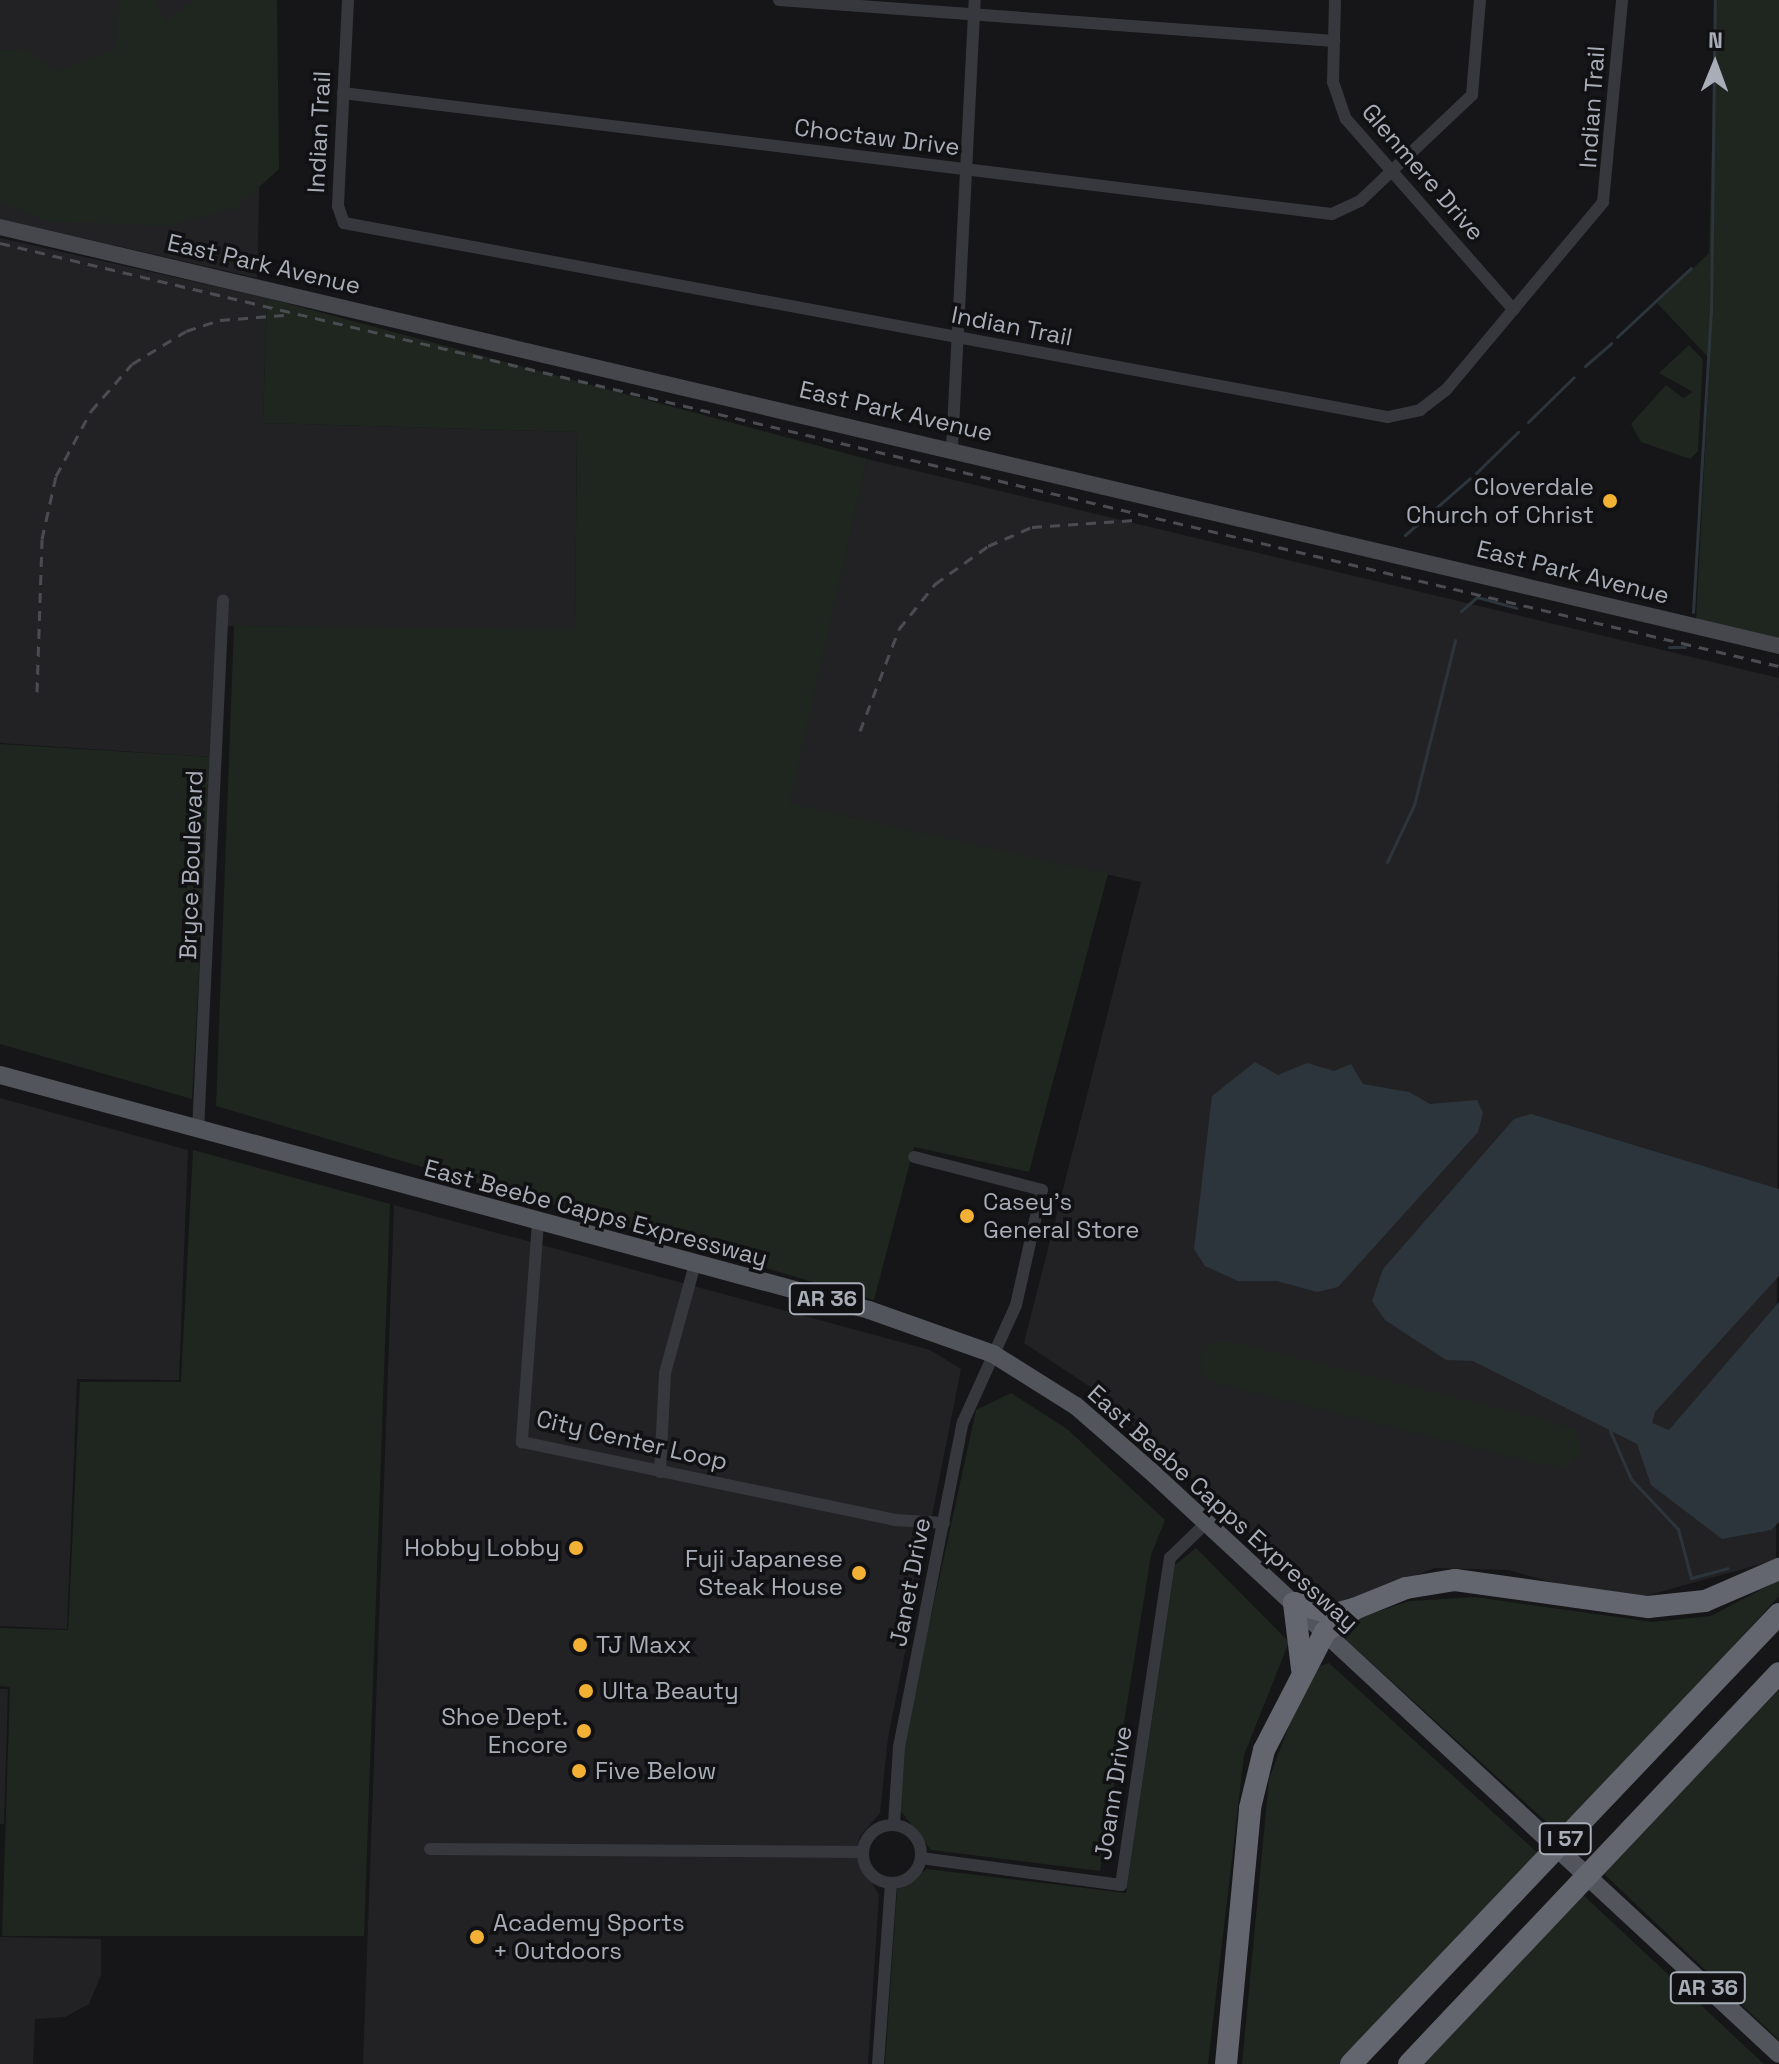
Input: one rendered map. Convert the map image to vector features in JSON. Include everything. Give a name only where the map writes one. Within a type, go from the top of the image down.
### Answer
[{"type":"highway","points":[[1302,1669],[1294,1603],[1335,1614],[1406,1588],[1455,1580],[1648,1607],[1705,1601],[1779,1569]]},
{"type":"highway","points":[[1226,2064],[1250,1808],[1264,1750],[1302,1669],[1325,1632],[1354,1609]]},
{"type":"highway","name":"I 57","points":[[1351,2064],[1779,1614]]},
{"type":"highway","name":"I 57","points":[[1409,2064],[1779,1673]]},
{"type":"main road","name":"East Beebe Capps Expressway","points":[[0,1075],[869,1310],[993,1354],[1076,1406],[1207,1522],[1779,2054]]},
{"type":"street","name":"Indian Trail","points":[[348,0],[338,206],[344,223],[1388,417],[1434,401],[1514,310],[1606,194],[1622,0]]},
{"type":"street","points":[[779,0],[973,20],[1334,41]]},
{"type":"street","points":[[952,448],[975,0]]},
{"type":"street","name":"Glenmere Drive","points":[[1335,0],[1338,102],[1392,172],[1514,310]]},
{"type":"street","name":"Choctaw Drive","points":[[343,93],[1314,214],[1348,209],[1392,172],[1476,88],[1480,0]]},
{"type":"street","name":"East Park Avenue","points":[[0,227],[952,448],[1779,646]]},
{"type":"street","name":"Bryce Boulevard","points":[[198,1131],[223,601]]},
{"type":"street","name":"Janet Drive","points":[[894,1824],[899,1747],[963,1422],[1016,1305],[1042,1190],[914,1157]]},
{"type":"street","name":"City Center Loop","points":[[538,1222],[522,1442],[895,1520],[944,1523]]},
{"type":"street","points":[[660,1472],[665,1373],[695,1264]]},
{"type":"street","name":"Joann Drive","points":[[921,1858],[1121,1885],[1170,1558],[1207,1522]]},
{"type":"street","points":[[894,1824],[916,1837],[921,1858],[909,1878],[891,1883],[872,1876],[863,1852],[873,1831],[894,1824]]},
{"type":"street","points":[[430,1849],[863,1852]]},
{"type":"street","points":[[878,2064],[891,1883]]},
{"type":"shaded area","points":[[0,0],[264,0],[257,278],[0,219]]},
{"type":"shaded area","points":[[119,0],[154,0],[165,22],[195,0],[277,0],[279,169],[236,208],[167,226],[49,221],[0,203],[0,51],[27,49],[55,71],[116,50]]},
{"type":"shaded area","points":[[1716,0],[1779,0],[1779,638],[1696,619],[1710,359],[1657,303],[1709,253]]},
{"type":"shaded area","points":[[0,238],[267,298],[263,423],[577,432],[575,630],[217,626],[211,757],[0,743]]},
{"type":"shaded area","points":[[267,298],[867,459],[789,803],[1108,874],[1029,1172],[914,1147],[874,1300],[216,1106],[234,626],[575,629],[577,432],[263,423]]},
{"type":"shaded area","points":[[1689,345],[1703,360],[1698,451],[1690,459],[1641,442],[1631,424],[1666,385],[1683,398],[1693,392],[1659,373]]},
{"type":"shaded area","points":[[867,459],[1779,678],[1776,1560],[1645,1596],[1598,1595],[1508,1570],[1435,1568],[1345,1603],[1320,1599],[1098,1392],[1024,1343],[1141,882],[788,803]]},
{"type":"shaded area","points":[[0,744],[211,757],[192,1099],[0,1044]]},
{"type":"shaded area","points":[[1255,1062],[1278,1075],[1307,1063],[1334,1071],[1351,1064],[1363,1084],[1409,1092],[1430,1104],[1477,1100],[1483,1113],[1478,1132],[1338,1287],[1317,1292],[1277,1281],[1238,1281],[1205,1266],[1194,1249],[1212,1096]]},
{"type":"shaded area","points":[[0,1098],[188,1150],[179,1380],[77,1379],[67,1629],[0,1626]]},
{"type":"shaded area","points":[[1531,1114],[1779,1189],[1779,1276],[1655,1412],[1652,1423],[1669,1430],[1779,1302],[1779,1522],[1771,1530],[1722,1539],[1651,1485],[1637,1444],[1473,1361],[1446,1360],[1385,1320],[1372,1301],[1383,1269],[1514,1119]]},
{"type":"shaded area","points":[[193,1150],[390,1204],[364,1936],[2,1936],[10,1687],[0,1686],[0,1628],[68,1630],[80,1382],[181,1382]]},
{"type":"shaded area","points":[[394,1205],[930,1350],[961,1369],[888,1738],[880,1813],[860,1836],[856,1855],[879,1895],[868,2064],[363,2064]]},
{"type":"shaded area","points":[[1230,1341],[1546,1420],[1574,1429],[1581,1452],[1565,1468],[1535,1463],[1219,1384],[1202,1374],[1200,1356],[1211,1342]]},
{"type":"shaded area","points":[[1011,1393],[1067,1429],[1165,1520],[1151,1555],[1100,1871],[931,1850],[900,1810],[903,1745],[976,1410]]},
{"type":"shaded area","points":[[1196,1548],[1289,1642],[1244,1755],[1208,2064],[885,2064],[897,1890],[927,1869],[1126,1893],[1175,1565]]},
{"type":"shaded area","points":[[1779,1580],[1779,1596],[1561,1835],[1345,1639],[1361,1617],[1410,1601],[1475,1597],[1653,1622],[1711,1616]]},
{"type":"shaded area","points":[[1329,1663],[1540,1855],[1342,2064],[1242,2064],[1269,1779],[1295,1710],[1320,1666]]},
{"type":"shaded area","points":[[0,1689],[8,1689],[4,1824],[0,1824]]},
{"type":"shaded area","points":[[1779,1690],[1779,2040],[1600,1870]]},
{"type":"shaded area","points":[[1581,1893],[1764,2064],[1422,2064]]},
{"type":"shaded area","points":[[0,1937],[101,1939],[101,1975],[89,2004],[65,2017],[35,2019],[33,2064],[0,2064]]},
{"type":"waterway","points":[[1693,612],[1711,313],[1715,0]]},
{"type":"waterway","points":[[1617,337],[1691,268]]},
{"type":"waterway","points":[[1585,366],[1611,343]]},
{"type":"waterway","points":[[1528,422],[1574,377]]},
{"type":"waterway","points":[[1476,473],[1518,432]]},
{"type":"waterway","points":[[1405,535],[1470,478]]},
{"type":"waterway","points":[[1461,611],[1477,597],[1517,608]]},
{"type":"waterway","points":[[1387,862],[1414,805],[1455,640]]},
{"type":"waterway","points":[[1669,647],[1685,647]]},
{"type":"waterway","points":[[1610,1431],[1631,1479],[1678,1529],[1691,1578],[1728,1568]]},
{"type":"railway","points":[[0,243],[1779,666]]},
{"type":"railway","points":[[37,692],[42,539],[56,476],[91,411],[132,364],[186,331],[220,320],[284,315]]},
{"type":"railway","points":[[860,731],[899,629],[935,584],[988,546],[1032,527],[1135,520]]},
{"type":"place","name":"Cloverdale Church of Christ","points":[[1610,501]]},
{"type":"place","name":"Casey's General Store","points":[[967,1216]]},
{"type":"place","name":"Hobby Lobby","points":[[576,1548]]},
{"type":"place","name":"Fuji Japanese Steak House","points":[[859,1573]]},
{"type":"place","name":"TJ Maxx","points":[[580,1645]]},
{"type":"place","name":"Ulta Beauty","points":[[586,1691]]},
{"type":"place","name":"Shoe Dept. Encore","points":[[584,1731]]},
{"type":"place","name":"Five Below","points":[[579,1771]]},
{"type":"place","name":"Academy Sports + Outdoors","points":[[477,1937]]}]
